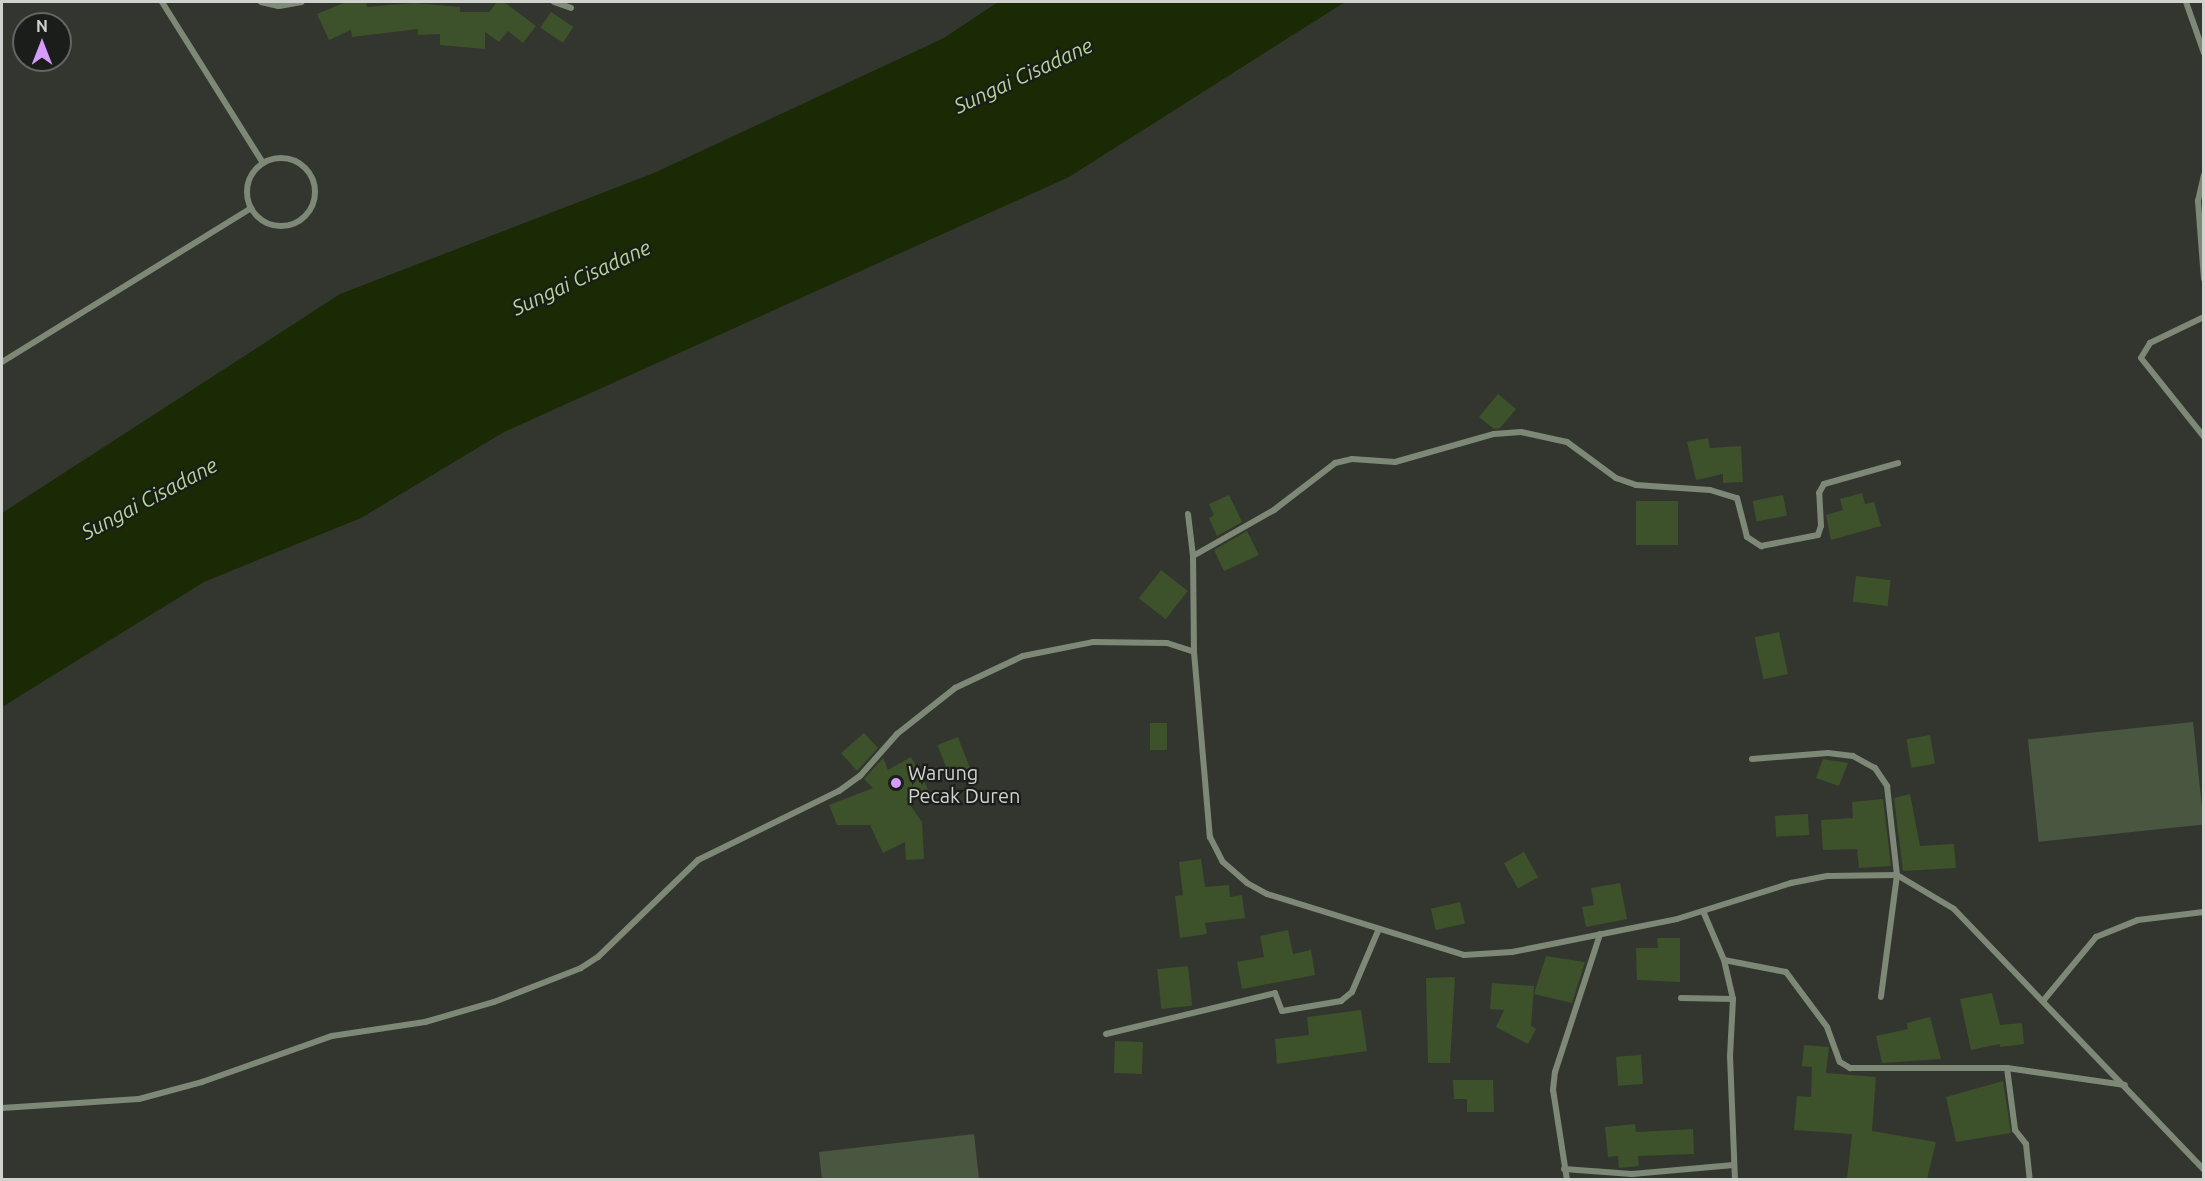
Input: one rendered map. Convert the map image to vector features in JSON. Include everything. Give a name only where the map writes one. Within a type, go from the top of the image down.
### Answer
[{"type":"street","points":[[162,2],[263,163]]},
{"type":"street","points":[[261,2],[279,6],[302,2]]},
{"type":"street","points":[[554,2],[571,8]]},
{"type":"street","points":[[2186,2],[2204,52]]},
{"type":"street","points":[[280,157],[298,162],[311,174],[315,191],[313,200],[298,221],[281,226],[264,221],[251,208],[248,183],[263,163],[280,157]]},
{"type":"street","points":[[2204,175],[2198,201],[2204,279]]},
{"type":"street","points":[[2,362],[251,208]]},
{"type":"street","points":[[2204,317],[2150,343],[2141,358],[2204,437]]},
{"type":"street","points":[[1193,556],[1265,515],[1335,464],[1352,459],[1395,462],[1494,434],[1521,432],[1567,442],[1616,478],[1636,485],[1725,493],[1737,498],[1748,537],[1761,546],[1818,535],[1821,526],[1819,493],[1824,484],[1898,464]]},
{"type":"street","points":[[1188,514],[1193,556],[1194,652],[1210,837],[1223,862],[1247,883],[1267,894],[1378,931],[1464,955],[1512,952],[1600,934],[1703,911],[1809,879],[1897,875],[1954,909],[2126,1085],[2204,1170]]},
{"type":"street","points":[[2,1108],[139,1099],[202,1082],[332,1036],[441,1018],[581,968],[605,951],[698,860],[839,791],[860,776],[897,734],[955,688],[1023,656],[1093,642],[1167,643],[1194,652]]},
{"type":"street","points":[[1752,759],[1828,753],[1853,756],[1875,768],[1887,786],[1897,875],[1881,997]]},
{"type":"street","points":[[1703,911],[1724,960],[1733,999],[1730,1056],[1735,1179]]},
{"type":"street","points":[[2043,1001],[2096,937],[2138,920],[2204,912]]},
{"type":"street","points":[[1106,1034],[1275,993],[1282,1011],[1341,1001],[1352,992],[1378,931]]},
{"type":"street","points":[[1567,1179],[1552,1090],[1555,1072],[1600,934]]},
{"type":"street","points":[[1724,960],[1786,972],[1827,1027],[1840,1062],[1850,1068],[2007,1068],[2126,1085]]},
{"type":"street","points":[[1681,998],[1733,999]]},
{"type":"street","points":[[2007,1068],[2015,1130],[2026,1144],[2030,1179]]},
{"type":"street","points":[[1564,1169],[1632,1174],[1734,1165]]},
{"type":"shaded area","points":[[2193,722],[2204,824],[2039,842],[2028,739]]},
{"type":"shaded area","points":[[974,1134],[979,1179],[822,1179],[819,1152]]},
{"type":"water","name":"Sungai Cisadane","points":[[998,2],[1345,2],[1069,177],[504,432],[361,518],[204,582],[2,707],[2,513],[340,294],[654,173],[944,38]]},
{"type":"building","points":[[346,2],[366,2],[367,7],[414,3],[460,7],[460,12],[489,12],[497,2],[504,2],[536,26],[523,43],[508,31],[499,42],[485,32],[485,49],[440,45],[440,34],[418,35],[418,29],[352,37],[351,30],[329,40],[317,14]]},
{"type":"building","points":[[551,12],[573,27],[563,43],[540,28]]},
{"type":"building","points":[[1498,394],[1516,409],[1500,428],[1494,429],[1479,417]]},
{"type":"building","points":[[1708,438],[1710,448],[1741,446],[1743,482],[1723,483],[1723,474],[1696,480],[1687,442]]},
{"type":"building","points":[[1862,493],[1865,504],[1874,502],[1881,526],[1831,540],[1826,515],[1843,510],[1840,499]]},
{"type":"building","points":[[1229,495],[1242,522],[1217,536],[1209,518],[1214,515],[1209,504]]},
{"type":"building","points":[[1783,495],[1787,516],[1757,522],[1753,501]]},
{"type":"building","points":[[1636,501],[1678,501],[1678,545],[1636,545]]},
{"type":"building","points":[[1247,531],[1259,555],[1224,571],[1214,550]]},
{"type":"building","points":[[1161,570],[1188,591],[1166,619],[1139,598]]},
{"type":"building","points":[[1856,576],[1891,580],[1888,606],[1853,602]]},
{"type":"building","points":[[1779,632],[1788,674],[1763,679],[1755,637]]},
{"type":"building","points":[[1150,723],[1167,723],[1167,750],[1150,750]]},
{"type":"building","points":[[864,733],[878,748],[857,771],[841,753]]},
{"type":"building","points":[[1930,735],[1935,764],[1911,768],[1906,739]]},
{"type":"building","points":[[958,737],[970,768],[949,776],[937,745]]},
{"type":"building","points":[[911,757],[928,789],[906,799],[922,822],[924,859],[906,860],[905,842],[883,853],[870,825],[837,825],[829,805],[873,788],[864,779],[883,758],[888,770]]},
{"type":"building","points":[[1823,759],[1848,763],[1839,786],[1816,778]]},
{"type":"building","points":[[1910,794],[1920,846],[1954,844],[1956,868],[1903,871],[1894,798]]},
{"type":"building","points":[[1883,799],[1891,866],[1859,868],[1857,849],[1823,850],[1821,820],[1853,818],[1852,802]]},
{"type":"building","points":[[1808,814],[1809,835],[1776,837],[1775,816]]},
{"type":"building","points":[[1524,852],[1538,877],[1518,889],[1504,863]]},
{"type":"building","points":[[1201,859],[1205,887],[1229,885],[1230,897],[1242,895],[1245,918],[1205,923],[1207,934],[1180,938],[1175,896],[1183,895],[1179,862]]},
{"type":"building","points":[[1620,883],[1627,919],[1586,927],[1582,907],[1594,905],[1591,888]]},
{"type":"building","points":[[1460,902],[1465,923],[1436,930],[1431,909]]},
{"type":"building","points":[[1288,930],[1293,954],[1311,950],[1315,975],[1242,989],[1237,962],[1264,957],[1260,936]]},
{"type":"building","points":[[1657,938],[1680,938],[1680,982],[1637,980],[1636,948],[1658,948]]},
{"type":"building","points":[[1546,956],[1585,962],[1572,1003],[1534,994]]},
{"type":"building","points":[[1188,966],[1192,1006],[1161,1009],[1157,969]]},
{"type":"building","points":[[1455,977],[1450,1063],[1428,1063],[1426,978]]},
{"type":"building","points":[[1492,983],[1534,986],[1531,1026],[1536,1029],[1528,1044],[1496,1027],[1504,1010],[1490,1009]]},
{"type":"building","points":[[1992,993],[2000,1025],[2022,1023],[2024,1044],[2000,1047],[2000,1044],[1971,1050],[1960,999]]},
{"type":"building","points":[[1361,1010],[1367,1051],[1277,1064],[1275,1039],[1309,1035],[1307,1017]]},
{"type":"building","points":[[1930,1017],[1941,1059],[1882,1063],[1876,1036],[1908,1029],[1907,1023]]},
{"type":"building","points":[[1115,1041],[1143,1042],[1142,1074],[1114,1073]]},
{"type":"building","points":[[1804,1045],[1829,1047],[1826,1073],[1876,1077],[1872,1131],[1936,1142],[1927,1179],[1847,1179],[1852,1134],[1794,1130],[1797,1096],[1811,1097],[1812,1067],[1802,1066]]},
{"type":"building","points":[[1641,1055],[1643,1084],[1618,1086],[1616,1057]]},
{"type":"building","points":[[1453,1080],[1493,1080],[1494,1112],[1467,1112],[1467,1099],[1454,1099]]},
{"type":"building","points":[[2003,1081],[2011,1133],[1956,1142],[1946,1097]]},
{"type":"building","points":[[1635,1124],[1636,1132],[1693,1129],[1694,1154],[1638,1156],[1639,1166],[1619,1168],[1618,1156],[1608,1157],[1605,1127]]},
{"type":"place","name":"Warung Pecak Duren","points":[[896,783]]}]
